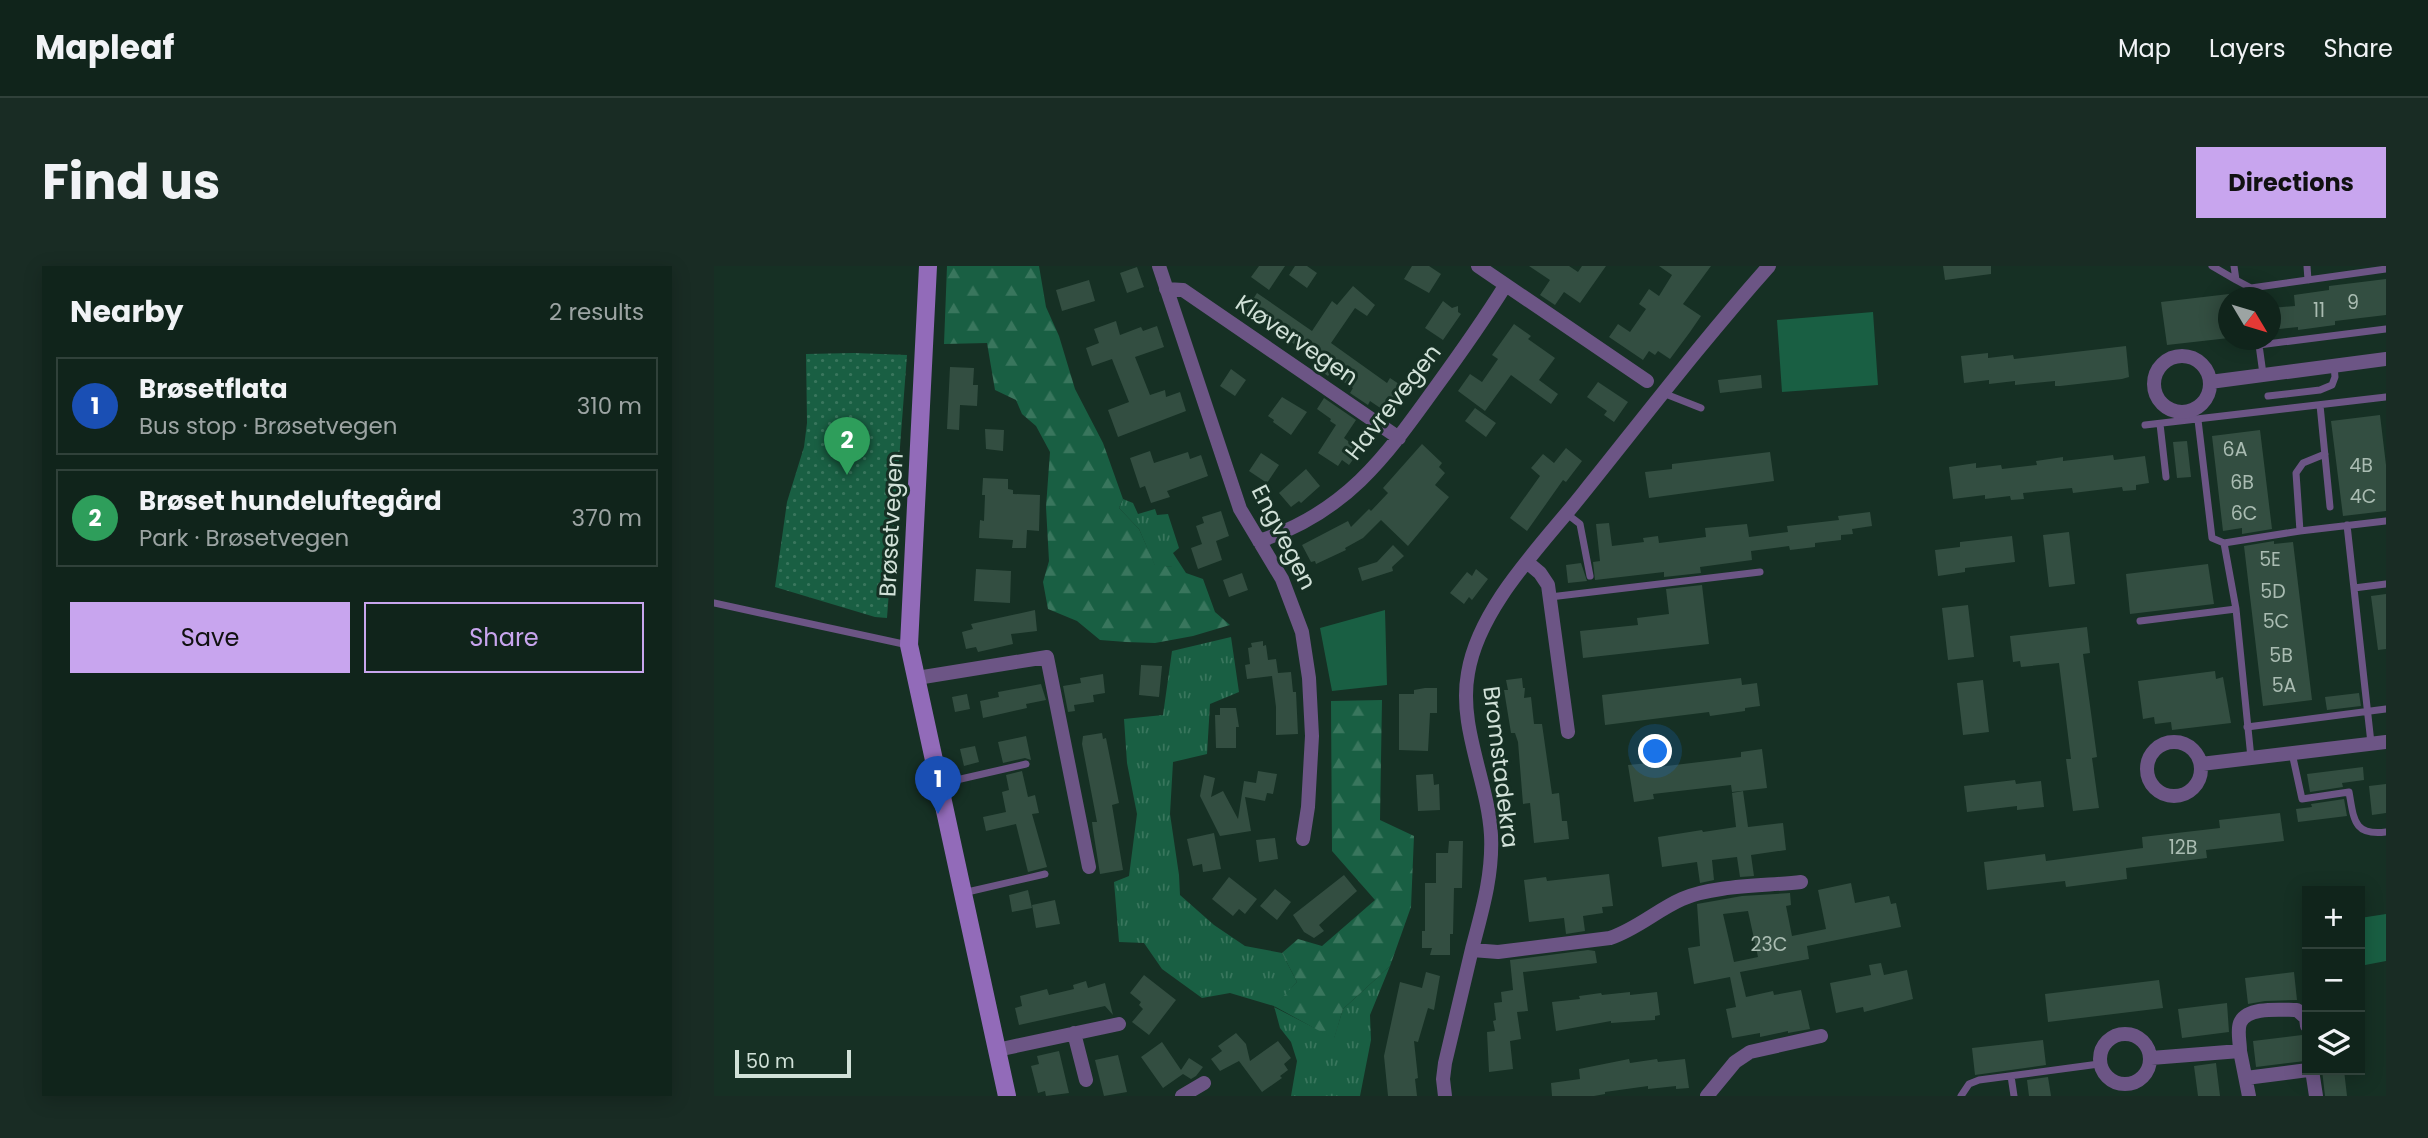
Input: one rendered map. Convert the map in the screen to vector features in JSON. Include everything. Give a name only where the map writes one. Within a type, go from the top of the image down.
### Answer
[{"type":"street","name":"Brøsetvegen","points":[[928,266],[909,645],[1007,1096]]},
{"type":"street","name":"Engvegen","points":[[1159,266],[1240,509],[1282,579],[1293,605],[1306,653],[1311,736],[1308,807],[1303,839]]},
{"type":"street","points":[[1478,266],[1647,381]]},
{"type":"street","name":"Bromstadekra","points":[[1445,1096],[1445,1063],[1489,878],[1490,833],[1470,729],[1466,693],[1467,674],[1478,636],[1486,618],[1528,563],[1663,392],[1769,266]]},
{"type":"street","name":"Havrevegen","points":[[1259,541],[1295,528],[1339,501],[1365,477],[1399,438],[1505,286]]},
{"type":"street","name":"Kløvervegen","points":[[1166,289],[1183,290],[1399,438]]},
{"type":"street","points":[[2210,382],[2386,359]]},
{"type":"street","points":[[1528,563],[1545,578],[1550,597],[1568,732]]},
{"type":"street","points":[[916,678],[1047,657],[1089,867]]},
{"type":"street","points":[[2201,765],[2379,743]]},
{"type":"street","points":[[1472,950],[1498,952],[1610,938],[1625,933],[1668,906],[1695,894],[1801,882]]},
{"type":"street","points":[[2249,1096],[2240,1051],[2238,1026],[2242,1018],[2252,1012],[2297,1010],[2302,1014]]},
{"type":"street","points":[[998,1050],[1119,1024]]},
{"type":"street","points":[[1074,1033],[1086,1080]]},
{"type":"street","points":[[2122,1033],[2141,1038],[2151,1058],[2145,1075],[2128,1090],[2109,1079],[2099,1064],[2100,1052],[2105,1043],[2112,1036],[2122,1033]]},
{"type":"street","points":[[1707,1096],[1735,1062],[1749,1052],[1821,1036]]},
{"type":"street","points":[[2151,1058],[2240,1051]]},
{"type":"street","points":[[2246,1078],[2302,1071]]},
{"type":"street","points":[[2311,1075],[2316,1096]]},
{"type":"street","points":[[1182,1096],[1204,1083]]},
{"type":"lane","points":[[2212,266],[2249,287]]},
{"type":"lane","points":[[2234,266],[2236,280]]},
{"type":"lane","points":[[2307,266],[2308,280]]},
{"type":"lane","points":[[2258,287],[2386,269]]},
{"type":"lane","points":[[2281,340],[2386,329]]},
{"type":"lane","points":[[2260,350],[2263,374]]},
{"type":"lane","points":[[2267,396],[2320,390],[2332,385],[2335,377],[2334,366]]},
{"type":"lane","points":[[1663,392],[1701,408]]},
{"type":"lane","points":[[2144,425],[2386,397]]},
{"type":"lane","points":[[2320,405],[2330,507]]},
{"type":"lane","points":[[2198,420],[2212,538],[2224,544],[2300,531],[2386,521]]},
{"type":"lane","points":[[2160,424],[2166,477]]},
{"type":"lane","points":[[2300,531],[2296,473],[2303,463],[2325,454]]},
{"type":"lane","points":[[1567,514],[1580,524],[1590,576]]},
{"type":"lane","points":[[2347,525],[2367,712],[2379,743]]},
{"type":"lane","points":[[2224,544],[2236,609],[2251,758]]},
{"type":"lane","points":[[1550,597],[1760,572]]},
{"type":"lane","points":[[2354,588],[2386,584]]},
{"type":"lane","points":[[714,603],[909,645]]},
{"type":"lane","points":[[2140,621],[2236,609]]},
{"type":"lane","points":[[2247,727],[2386,709]]},
{"type":"lane","points":[[2292,753],[2302,799],[2349,792],[2357,826],[2371,833],[2386,832]]},
{"type":"lane","points":[[938,784],[1026,764]]},
{"type":"lane","points":[[962,893],[1045,874]]},
{"type":"lane","points":[[1961,1096],[1969,1084],[1979,1080],[2099,1064]]},
{"type":"lane","points":[[2011,1076],[2014,1096]]},
{"type":"green space","points":[[947,266],[1039,266],[1046,307],[1059,336],[1075,389],[1103,443],[1123,499],[1119,508],[1139,529],[1155,565],[1172,567],[1173,553],[1186,573],[1203,579],[1215,612],[1230,625],[1155,643],[1100,640],[1077,621],[1048,609],[1043,582],[1049,561],[1046,507],[1050,452],[1036,426],[1022,414],[1016,400],[995,390],[987,343],[944,344]]},
{"type":"green space","points":[[1873,312],[1878,385],[1782,392],[1777,320]]},
{"type":"green space","points":[[806,354],[907,355],[887,618],[875,617],[775,587],[787,502],[804,447],[807,423]]},
{"type":"green space","points":[[1123,499],[1133,503],[1138,514],[1155,509],[1157,515],[1168,514],[1179,548],[1173,553],[1173,567],[1155,566],[1139,529],[1119,508]]},
{"type":"green space","points":[[1385,610],[1387,685],[1332,691],[1320,628]]},
{"type":"green space","points":[[1231,637],[1239,692],[1210,704],[1207,754],[1173,762],[1170,814],[1180,895],[1214,925],[1245,946],[1282,953],[1297,982],[1274,1007],[1230,993],[1202,998],[1162,969],[1144,943],[1119,942],[1114,882],[1129,876],[1137,814],[1127,763],[1124,719],[1163,715],[1172,651]]},
{"type":"green space","points":[[1382,700],[1380,820],[1414,836],[1411,907],[1390,966],[1343,1009],[1334,1039],[1274,1006],[1297,982],[1282,953],[1298,939],[1322,946],[1375,900],[1332,851],[1331,701]]},
{"type":"green space","points":[[2386,914],[2386,961],[2365,965],[2365,917]]},
{"type":"green space","points":[[1390,966],[1370,1015],[1371,1040],[1360,1096],[1291,1096],[1297,1061],[1291,1042],[1280,1028],[1274,1007],[1334,1038],[1343,1009]]},
{"type":"building","points":[[1259,266],[1285,266],[1269,290],[1251,277]]},
{"type":"building","points":[[1295,266],[1307,266],[1317,273],[1307,288],[1289,275]]},
{"type":"building","points":[[1412,266],[1429,266],[1441,274],[1429,293],[1404,279]]},
{"type":"building","points":[[1529,266],[1569,266],[1578,272],[1582,266],[1606,266],[1580,303],[1564,292],[1555,305],[1540,295],[1550,280]]},
{"type":"building","points":[[1659,266],[1711,266],[1683,304],[1701,316],[1690,332],[1670,359],[1658,351],[1655,355],[1649,351],[1643,360],[1609,337],[1618,324],[1630,332],[1646,309],[1639,304],[1649,289],[1659,296],[1672,275]]},
{"type":"building","points":[[1943,266],[1991,266],[1991,274],[1945,280]]},
{"type":"building","points":[[1137,267],[1144,287],[1127,293],[1120,273]]},
{"type":"building","points":[[2386,279],[2386,315],[2335,321],[2335,325],[2298,330],[2298,327],[2281,329],[2281,307],[2295,306],[2294,295],[2329,290],[2329,286]]},
{"type":"building","points":[[1089,280],[1095,301],[1062,311],[1056,290]]},
{"type":"building","points":[[1353,286],[1375,305],[1367,316],[1355,308],[1331,343],[1387,383],[1390,378],[1408,390],[1392,416],[1370,401],[1368,405],[1350,393],[1353,388],[1330,373],[1328,376],[1313,365],[1317,360],[1246,310],[1257,293],[1312,331],[1332,301],[1337,305]]},
{"type":"building","points":[[2218,295],[2218,339],[2167,345],[2161,302]]},
{"type":"building","points":[[1443,301],[1452,308],[1458,306],[1458,312],[1461,314],[1443,340],[1425,328]]},
{"type":"building","points":[[1116,321],[1120,335],[1141,327],[1143,331],[1157,326],[1164,347],[1135,357],[1150,395],[1165,390],[1166,397],[1180,392],[1186,411],[1118,437],[1108,410],[1129,402],[1112,359],[1092,366],[1086,348],[1099,343],[1094,329]]},
{"type":"building","points":[[1514,324],[1531,336],[1528,339],[1555,358],[1539,380],[1558,394],[1551,404],[1511,375],[1485,411],[1458,391],[1470,374],[1482,382],[1498,359],[1492,355]]},
{"type":"building","points":[[2126,346],[2129,377],[2122,379],[2060,386],[2055,386],[2055,381],[2015,385],[2015,381],[1964,383],[1961,356],[1988,353],[1988,358],[2013,355],[2014,359]]},
{"type":"building","points":[[950,367],[974,368],[973,385],[978,385],[977,406],[960,405],[959,430],[947,429]]},
{"type":"building","points":[[1231,369],[1246,380],[1235,396],[1220,386]]},
{"type":"building","points":[[1761,375],[1762,388],[1720,393],[1718,380]]},
{"type":"building","points":[[1598,382],[1628,402],[1614,422],[1604,415],[1607,411],[1587,397]]},
{"type":"building","points":[[1282,397],[1307,412],[1291,435],[1268,416]]},
{"type":"building","points":[[1324,398],[1356,420],[1344,438],[1360,450],[1349,465],[1342,460],[1338,466],[1318,453],[1336,425],[1317,409]]},
{"type":"building","points":[[1475,408],[1496,423],[1486,437],[1465,421]]},
{"type":"building","points":[[2380,415],[2386,465],[2386,511],[2343,516],[2331,421]]},
{"type":"building","points":[[985,429],[1004,430],[1003,451],[986,449]]},
{"type":"building","points":[[2260,430],[2272,529],[2242,534],[2242,528],[2223,531],[2212,436]]},
{"type":"building","points":[[2187,441],[2191,477],[2177,478],[2173,442]]},
{"type":"building","points":[[1422,444],[1442,463],[1439,467],[1445,473],[1435,485],[1449,497],[1408,546],[1381,520],[1363,538],[1345,548],[1346,550],[1316,564],[1315,561],[1311,562],[1302,545],[1348,521],[1351,527],[1369,509],[1371,511],[1388,493],[1383,488]]},
{"type":"building","points":[[1566,448],[1582,461],[1566,482],[1563,480],[1527,531],[1510,518],[1540,476],[1531,468],[1543,454],[1554,463]]},
{"type":"building","points":[[1150,451],[1154,463],[1188,452],[1190,459],[1201,455],[1208,476],[1167,491],[1170,497],[1151,503],[1145,486],[1140,488],[1130,458]]},
{"type":"building","points":[[1770,452],[1774,481],[1649,498],[1645,472],[1672,469],[1672,464]]},
{"type":"building","points":[[1261,453],[1279,465],[1267,483],[1249,471]]},
{"type":"building","points":[[2113,455],[2114,460],[2145,456],[2149,483],[2136,485],[2136,490],[2123,491],[2122,487],[2073,493],[2072,488],[2023,493],[2024,499],[2011,500],[2010,496],[1985,499],[1985,495],[1953,499],[1949,467],[1976,463],[1976,468],[2001,465],[2002,469],[2037,465],[2036,461],[2063,457],[2063,461]]},
{"type":"building","points":[[1306,469],[1320,486],[1301,503],[1299,501],[1291,507],[1279,493]]},
{"type":"building","points":[[983,478],[1008,479],[1008,489],[1013,490],[1013,494],[1040,495],[1039,531],[1027,530],[1026,548],[1012,548],[1013,540],[979,538],[980,520],[984,521]]},
{"type":"building","points":[[1221,511],[1229,536],[1216,541],[1222,560],[1198,569],[1191,548],[1202,544],[1196,526],[1204,523],[1202,517]]},
{"type":"building","points":[[1870,512],[1872,526],[1852,529],[1853,534],[1841,535],[1841,540],[1815,543],[1815,547],[1790,550],[1789,546],[1751,551],[1752,560],[1700,567],[1701,573],[1664,577],[1664,572],[1595,580],[1593,562],[1600,561],[1596,524],[1609,523],[1612,546],[1644,542],[1643,538],[1658,536],[1659,543],[1706,537],[1705,528],[1747,524],[1749,537],[1788,532],[1787,526],[1839,520],[1838,516]]},
{"type":"building","points":[[2069,532],[2075,584],[2049,587],[2043,535]]},
{"type":"building","points":[[2012,536],[2015,562],[1965,568],[1965,572],[1938,576],[1935,550],[1960,547],[1960,542]]},
{"type":"building","points":[[2274,541],[2274,544],[2293,542],[2312,700],[2263,706],[2244,546]]},
{"type":"building","points":[[1393,545],[1404,556],[1392,567],[1393,571],[1362,581],[1358,568],[1377,562]]},
{"type":"building","points":[[1581,563],[1587,581],[1568,583],[1566,565]]},
{"type":"building","points":[[2208,564],[2214,604],[2130,614],[2126,574]]},
{"type":"building","points":[[976,569],[1011,571],[1010,603],[974,601]]},
{"type":"building","points":[[1476,569],[1488,579],[1472,600],[1469,597],[1464,604],[1450,593],[1467,572],[1472,576]]},
{"type":"building","points":[[1242,573],[1248,590],[1229,597],[1223,580]]},
{"type":"building","points":[[1702,585],[1709,644],[1583,658],[1580,631],[1638,625],[1637,618],[1669,614],[1666,589]]},
{"type":"building","points":[[2386,594],[2386,649],[2378,650],[2371,596]]},
{"type":"building","points":[[1968,605],[1974,657],[1948,660],[1942,608]]},
{"type":"building","points":[[1035,610],[1037,631],[1011,634],[1013,644],[978,652],[976,647],[966,649],[962,632],[973,629],[971,624]]},
{"type":"building","points":[[2087,627],[2090,653],[2083,654],[2097,757],[2092,758],[2099,808],[2073,811],[2066,759],[2071,759],[2059,663],[2021,667],[2020,661],[2013,662],[2010,636]]},
{"type":"building","points":[[1263,641],[1268,660],[1276,659],[1278,673],[1291,672],[1293,692],[1296,692],[1298,734],[1276,735],[1272,676],[1247,679],[1245,665],[1250,664],[1248,648],[1252,647],[1251,643]]},
{"type":"building","points":[[1141,665],[1162,666],[1159,697],[1139,695]]},
{"type":"building","points":[[2215,671],[2216,679],[2223,677],[2231,723],[2172,730],[2171,722],[2155,724],[2154,717],[2143,719],[2138,681]]},
{"type":"building","points":[[1103,674],[1105,693],[1093,695],[1094,702],[1074,705],[1075,711],[1068,712],[1063,686],[1081,683],[1080,678]]},
{"type":"building","points":[[1522,678],[1524,698],[1531,697],[1534,724],[1542,724],[1552,794],[1559,793],[1562,821],[1567,821],[1569,839],[1534,843],[1530,803],[1523,804],[1518,742],[1515,733],[1511,733],[1504,690],[1508,690],[1506,680]]},
{"type":"building","points":[[1741,678],[1742,685],[1757,683],[1760,706],[1710,716],[1709,712],[1605,725],[1602,695]]},
{"type":"building","points":[[1983,680],[1989,732],[1963,735],[1957,683]]},
{"type":"building","points":[[1041,684],[1046,700],[1026,704],[1027,708],[983,718],[980,701],[999,697],[998,692]]},
{"type":"building","points":[[1437,688],[1437,713],[1430,713],[1428,751],[1399,750],[1399,694],[1414,694],[1414,690]]},
{"type":"building","points":[[2359,693],[2361,706],[2327,710],[2325,697]]},
{"type":"building","points":[[967,694],[970,709],[955,712],[952,697]]},
{"type":"building","points":[[1220,708],[1236,708],[1239,727],[1236,727],[1236,748],[1216,748],[1215,715],[1220,715]]},
{"type":"building","points":[[1102,733],[1103,739],[1106,738],[1119,803],[1112,805],[1123,870],[1100,874],[1092,822],[1097,822],[1082,744],[1083,736]]},
{"type":"building","points":[[1026,736],[1031,760],[1025,758],[1003,763],[998,742]]},
{"type":"building","points":[[975,746],[979,762],[964,766],[960,749]]},
{"type":"building","points":[[1762,749],[1767,788],[1732,792],[1731,785],[1653,794],[1654,799],[1634,802],[1628,765],[1649,763],[1650,768],[1741,757],[1741,752]]},
{"type":"building","points":[[2363,767],[2364,780],[2342,783],[2343,787],[2310,792],[2307,774]]},
{"type":"building","points":[[1022,771],[1028,797],[1035,795],[1039,813],[1032,814],[1047,867],[1028,872],[1016,824],[986,831],[983,817],[1006,812],[1002,792],[1009,790],[1006,775]]},
{"type":"building","points":[[1258,771],[1277,774],[1273,794],[1267,793],[1265,801],[1245,797],[1251,831],[1220,836],[1200,796],[1204,775],[1215,778],[1211,797],[1223,791],[1238,819],[1244,781],[1256,783]]},
{"type":"building","points":[[1433,774],[1434,785],[1439,784],[1440,810],[1418,811],[1416,775]]},
{"type":"building","points":[[2015,780],[2016,784],[2041,781],[2044,807],[2017,810],[2017,806],[1967,812],[1964,786]]},
{"type":"building","points":[[2386,784],[2386,813],[2372,815],[2369,786]]},
{"type":"building","points":[[1743,791],[1748,827],[1783,823],[1786,850],[1751,855],[1754,876],[1740,877],[1737,857],[1712,860],[1714,880],[1700,883],[1697,862],[1662,867],[1658,837],[1736,827],[1732,793]]},
{"type":"building","points":[[2344,799],[2347,816],[2298,822],[2296,809]]},
{"type":"building","points":[[2280,813],[2284,841],[2206,850],[2207,858],[2126,868],[2127,879],[2066,887],[2065,881],[1987,890],[1984,862],[2045,854],[2046,861],[2143,848],[2142,837],[2220,828],[2219,820]]},
{"type":"building","points":[[1214,833],[1221,869],[1203,872],[1202,864],[1193,866],[1187,839]]},
{"type":"building","points":[[1275,838],[1278,859],[1259,862],[1256,840]]},
{"type":"building","points":[[1449,841],[1463,841],[1462,888],[1454,888],[1450,955],[1430,955],[1432,948],[1422,948],[1422,931],[1425,931],[1425,883],[1436,883],[1436,853],[1448,853]]},
{"type":"building","points":[[1609,874],[1613,906],[1602,907],[1603,913],[1583,916],[1585,931],[1566,934],[1564,918],[1529,922],[1524,880],[1546,877],[1547,881]]},
{"type":"building","points":[[1344,875],[1357,891],[1319,925],[1324,931],[1314,938],[1304,932],[1293,915]]},
{"type":"building","points":[[1229,877],[1257,899],[1245,914],[1239,909],[1233,916],[1212,899]]},
{"type":"building","points":[[1851,883],[1855,903],[1889,896],[1891,904],[1896,903],[1901,927],[1807,946],[1809,959],[1740,972],[1746,997],[1773,991],[1774,995],[1801,990],[1810,1029],[1760,1037],[1760,1033],[1732,1038],[1726,1009],[1736,1007],[1730,977],[1694,984],[1688,948],[1700,946],[1697,904],[1742,896],[1790,893],[1791,905],[1786,906],[1792,936],[1826,929],[1818,890]],"holes":[[[1748,911],[1758,957],[1734,962],[1723,914]]]},
{"type":"building","points":[[1275,889],[1291,902],[1277,920],[1260,906]]},
{"type":"building","points":[[1028,890],[1032,908],[1012,912],[1009,895]]},
{"type":"building","points":[[1055,900],[1060,924],[1036,928],[1032,905]]},
{"type":"building","points":[[1595,951],[1597,963],[1523,972],[1528,1011],[1517,1012],[1521,1039],[1510,1041],[1513,1069],[1489,1072],[1487,1032],[1495,1031],[1494,1003],[1502,1002],[1501,992],[1513,990],[1510,960]]},
{"type":"building","points":[[1881,963],[1884,975],[1907,970],[1913,999],[1864,1012],[1863,1007],[1836,1013],[1830,983],[1871,975],[1869,965]]},
{"type":"building","points":[[1426,972],[1440,976],[1434,1010],[1428,1008],[1418,1042],[1414,1041],[1417,1096],[1388,1096],[1384,1056],[1400,982],[1422,988]]},
{"type":"building","points":[[2294,972],[2297,1000],[2248,1004],[2245,978]]},
{"type":"building","points":[[1144,975],[1176,1000],[1149,1035],[1132,1022],[1143,1009],[1139,1005],[1141,1002],[1130,993]]},
{"type":"building","points":[[2159,980],[2163,1008],[2048,1022],[2045,994]]},
{"type":"building","points":[[1086,981],[1088,988],[1105,983],[1113,1015],[1105,1006],[1019,1025],[1015,1008],[1022,1006],[1020,996],[1047,989],[1049,995],[1074,989],[1073,985]]},
{"type":"building","points":[[1630,992],[1630,995],[1657,992],[1660,1015],[1655,1016],[1655,1020],[1611,1021],[1556,1031],[1552,1002],[1580,999],[1579,996],[1601,993]]},
{"type":"building","points":[[2227,1003],[2229,1032],[2182,1038],[2178,1009]]},
{"type":"building","points":[[1236,1033],[1246,1044],[1250,1061],[1278,1041],[1291,1058],[1284,1064],[1288,1070],[1280,1076],[1282,1078],[1262,1092],[1239,1061],[1220,1071],[1211,1059],[1222,1051],[1218,1046]]},
{"type":"building","points":[[2302,1035],[2302,1061],[2256,1067],[2253,1041]]},
{"type":"building","points":[[2043,1040],[2046,1065],[1975,1075],[1972,1048]]},
{"type":"building","points":[[1162,1042],[1181,1070],[1189,1058],[1203,1067],[1196,1076],[1191,1079],[1183,1074],[1163,1088],[1141,1057]]},
{"type":"building","points":[[1059,1051],[1069,1093],[1046,1096],[1045,1091],[1038,1093],[1031,1066],[1039,1064],[1037,1056]]},
{"type":"building","points":[[1118,1055],[1127,1092],[1104,1096],[1095,1060]]},
{"type":"building","points":[[1629,1059],[1630,1063],[1685,1059],[1689,1088],[1676,1089],[1676,1086],[1648,1089],[1648,1086],[1594,1096],[1552,1096],[1551,1083],[1580,1079],[1579,1069]]},
{"type":"building","points":[[2216,1063],[2220,1096],[2198,1096],[2194,1066]]},
{"type":"building","points":[[2323,1075],[2345,1075],[2347,1096],[2325,1096]]},
{"type":"building","points":[[2048,1077],[2051,1096],[2029,1096],[2027,1080]]},
{"type":"place","name":"Brøset hundeluftegård","points":[[847,475]]},
{"type":"place","name":"Brøsetflata","points":[[938,814]]}]
